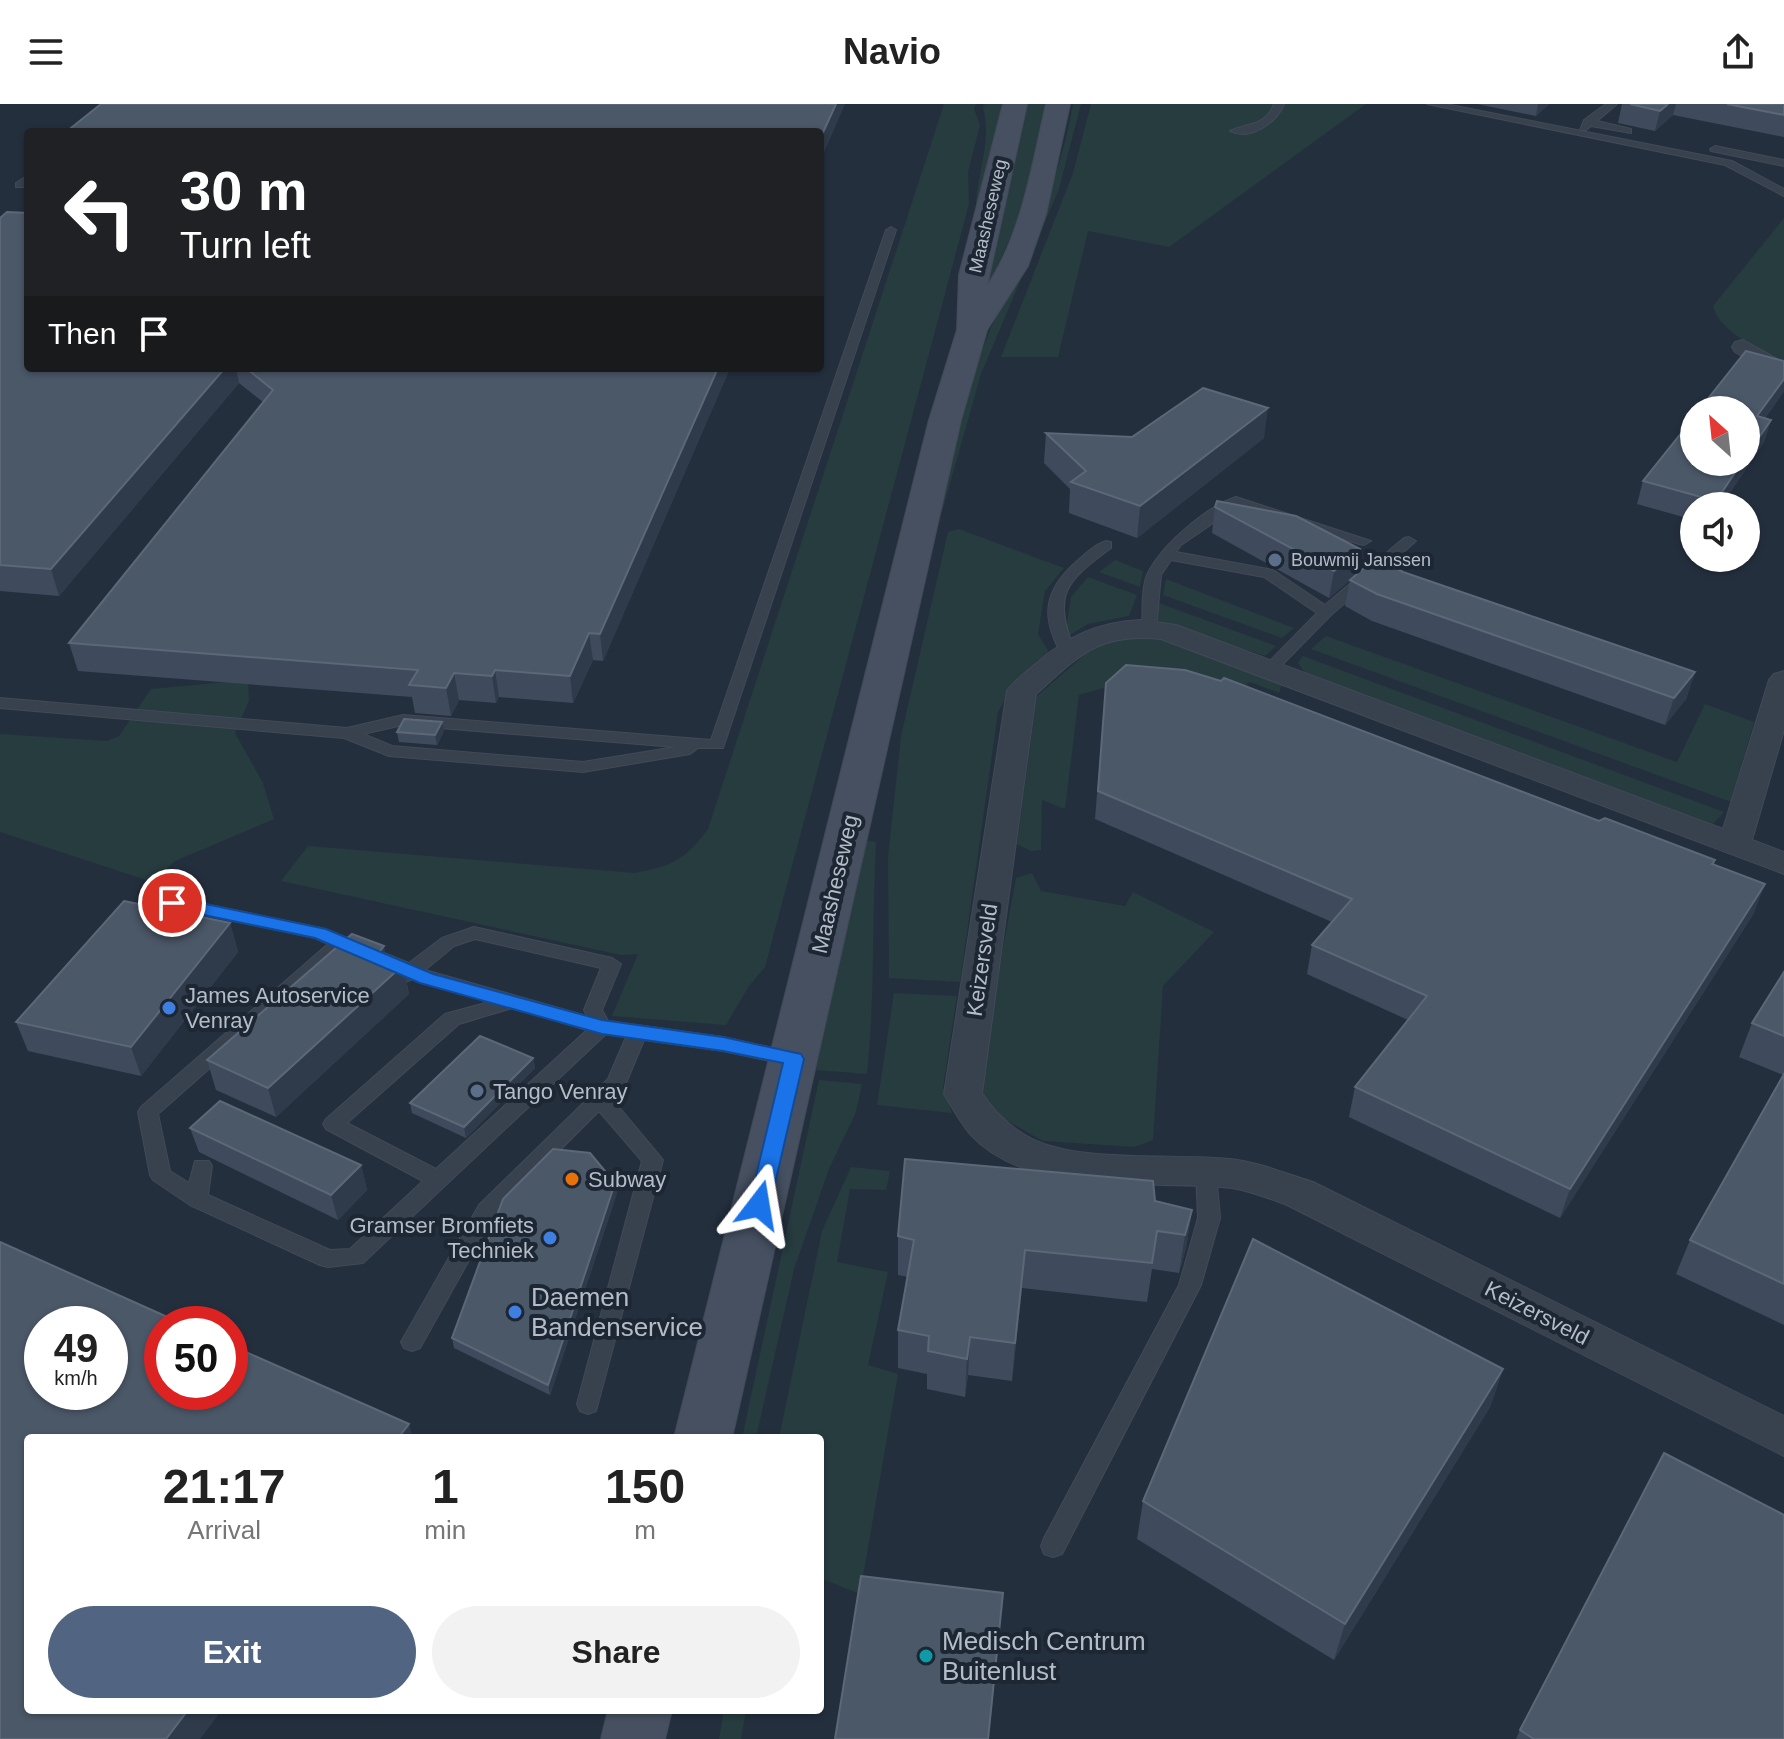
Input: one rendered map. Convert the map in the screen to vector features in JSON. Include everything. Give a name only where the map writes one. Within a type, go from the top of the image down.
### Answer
[{"type":"main road","name":"Maasheseweg","points":[[704,1434],[945,420],[972,330],[973,275],[1015,104]]},
{"type":"main road","name":"Maasheseweg","points":[[972,330],[1014,266],[1033,214],[1058,104]]},
{"type":"main road","points":[[633,1739],[639,1714]]},
{"type":"street","points":[[1743,347],[1784,373]]},
{"type":"street","name":"Keizersveld","points":[[1784,864],[1271,668],[1166,631],[1126,627],[1093,633],[1022,691],[963,1094],[973,1115],[991,1134],[1028,1155],[1074,1164],[1235,1174],[1299,1193],[1784,1437]]},
{"type":"street","points":[[1734,845],[1784,680]]},
{"type":"lane","points":[[1235,131],[1258,128],[1270,121],[1279,104]]},
{"type":"lane","points":[[1432,104],[1728,163],[1784,193]]},
{"type":"lane","points":[[1579,133],[1587,122],[1612,104]]},
{"type":"lane","points":[[1587,122],[1783,163]]},
{"type":"lane","points":[[717,745],[891,230]]},
{"type":"lane","points":[[1149,628],[1154,575],[1167,555],[1176,542],[1236,501],[1364,541]]},
{"type":"lane","points":[[1271,668],[1326,612],[1409,541]]},
{"type":"lane","points":[[1067,652],[1057,625],[1054,603],[1077,567],[1106,545]]},
{"type":"lane","points":[[1167,555],[1268,573],[1326,612]]},
{"type":"lane","points":[[0,703],[347,733],[403,720],[717,745]]},
{"type":"lane","points":[[347,733],[389,751],[583,767],[717,745]]},
{"type":"lane","points":[[172,903],[319,933],[404,976],[602,1027],[723,1044],[794,1059]]},
{"type":"lane","points":[[404,976],[448,942],[474,933],[612,964],[593,1010],[602,1027]]},
{"type":"lane","points":[[341,942],[148,1112],[160,1175],[197,1199],[328,1259],[355,1257],[602,1027]]},
{"type":"lane","points":[[438,1180],[333,1124],[452,1019],[511,1002]]},
{"type":"lane","points":[[412,1342],[486,1211],[616,1083],[638,1032]]},
{"type":"lane","points":[[588,1404],[653,1160],[600,1099]]},
{"type":"lane","points":[[197,1199],[202,1166]]},
{"type":"lane","points":[[1053,1546],[1190,1285],[1209,1218],[1206,1172]]},
{"type":"green space","points":[[944,104],[976,104],[974,109],[980,125],[968,172],[969,204],[765,967],[749,986],[726,1025],[612,1016],[638,954],[621,955],[281,881],[308,846],[635,873],[677,860],[700,840],[708,829]]},
{"type":"green space","points":[[985,104],[1009,104],[983,210],[976,203],[985,143]]},
{"type":"green space","points":[[1026,104],[1047,104],[1030,193],[990,283],[986,284]]},
{"type":"green space","points":[[1073,104],[1081,104],[1059,189],[981,374],[942,512],[937,511],[974,373],[1050,191]]},
{"type":"green space","points":[[1091,104],[1366,104],[1169,247],[1088,231],[1058,357],[1001,357],[1073,173]]},
{"type":"green space","points":[[1784,218],[1784,364],[1733,333],[1717,316],[1713,306]]},
{"type":"green space","points":[[959,529],[1064,568],[1045,591],[1038,634],[1049,652],[1019,678],[998,712],[960,982],[889,978],[888,857],[901,736],[948,532]]},
{"type":"green space","points":[[1115,560],[1143,571],[1140,587],[1099,572]]},
{"type":"green space","points":[[1088,577],[1137,595],[1129,616],[1088,624],[1065,638],[1071,597]]},
{"type":"green space","points":[[1166,579],[1294,628],[1282,638],[1163,595]]},
{"type":"green space","points":[[1159,603],[1276,646],[1265,656],[1154,620]]},
{"type":"green space","points":[[1147,633],[1282,684],[1279,693],[1250,682],[1235,692],[1181,668],[1160,679],[1125,682],[1079,695],[1065,809],[1042,800],[1041,850],[1031,851],[1017,844],[1037,696],[1102,640]]},
{"type":"green space","points":[[1326,636],[1677,762],[1705,704],[1754,722],[1731,802],[1311,649]]},
{"type":"green space","points":[[1303,656],[1724,812],[1713,824],[1305,673],[1298,663]]},
{"type":"green space","points":[[248,680],[249,701],[235,733],[263,783],[274,819],[175,861],[152,882],[0,832],[0,734],[107,741],[119,736],[151,689]]},
{"type":"green space","points":[[864,840],[876,842],[867,1074],[816,1070]]},
{"type":"green space","points":[[1032,873],[1041,891],[1125,906],[1133,892],[1214,932],[1163,986],[1153,1140],[1134,1147],[1043,1141],[1004,1119],[983,1093],[987,1036],[1016,878]]},
{"type":"green space","points":[[894,993],[957,996],[943,1087],[952,1113],[877,1105]]},
{"type":"green space","points":[[819,1080],[862,1084],[856,1112],[829,1169],[794,1269],[757,1434],[743,1434]]},
{"type":"green space","points":[[851,1167],[890,1171],[886,1190],[850,1189],[837,1262],[888,1272],[868,1365],[898,1374],[860,1594],[824,1580],[824,1434],[780,1434],[822,1231]]},
{"type":"green space","points":[[723,1714],[745,1714],[741,1739],[719,1739]]},
{"type":"building","points":[[101,104],[836,104],[824,130],[71,128]]},
{"type":"building","points":[[1630,104],[1668,104],[1660,111]]},
{"type":"building","points":[[1727,104],[1784,104],[1784,115]]},
{"type":"building","points":[[7,212],[24,213],[24,372],[222,372],[51,569],[0,565],[0,218]]},
{"type":"building","points":[[1746,351],[1784,361],[1784,379],[1760,412],[1760,396],[1710,396]]},
{"type":"building","points":[[251,372],[716,372],[600,634],[589,633],[570,676],[495,670],[492,676],[454,673],[446,688],[409,685],[418,670],[69,643],[273,390]]},
{"type":"building","points":[[1203,388],[1268,408],[1140,506],[1071,482],[1086,471],[1046,433],[1132,437]]},
{"type":"building","points":[[1760,417],[1771,420],[1760,436]]},
{"type":"building","points":[[1680,435],[1680,476],[1733,476],[1722,492],[1683,492],[1643,481]]},
{"type":"building","points":[[1217,501],[1296,516],[1360,549],[1334,571],[1215,507]]},
{"type":"building","points":[[1376,558],[1403,572],[1695,672],[1674,698],[1377,594],[1350,580]]},
{"type":"building","points":[[1126,665],[1185,670],[1221,681],[1224,678],[1599,821],[1605,818],[1715,860],[1712,864],[1765,884],[1570,1189],[1355,1087],[1427,996],[1312,945],[1352,899],[1098,791],[1106,683]]},
{"type":"building","points":[[404,719],[442,722],[435,735],[397,732]]},
{"type":"building","points":[[124,901],[230,923],[131,1047],[16,1022]]},
{"type":"building","points":[[352,934],[384,946],[379,952],[382,957],[403,965],[268,1088],[207,1060]]},
{"type":"building","points":[[1784,972],[1784,1036],[1752,1023]]},
{"type":"building","points":[[480,1036],[533,1058],[464,1127],[410,1103]]},
{"type":"building","points":[[1784,1074],[1784,1284],[1690,1240]]},
{"type":"building","points":[[220,1101],[361,1165],[331,1195],[190,1128]]},
{"type":"building","points":[[553,1149],[590,1153],[615,1183],[548,1385],[452,1338],[503,1199]]},
{"type":"building","points":[[905,1159],[1153,1181],[1155,1201],[1192,1210],[1185,1235],[1157,1231],[1152,1263],[1025,1250],[1015,1343],[970,1337],[967,1359],[928,1351],[929,1336],[898,1330],[914,1240],[898,1236]]},
{"type":"building","points":[[1253,1239],[1503,1369],[1345,1624],[1143,1501]]},
{"type":"building","points":[[0,1242],[144,1307],[144,1410],[248,1410],[248,1353],[409,1424],[401,1434],[24,1434],[24,1714],[185,1714],[166,1739],[0,1739]]},
{"type":"building","points":[[1664,1453],[1784,1515],[1784,1739],[1534,1739],[1520,1730]]},
{"type":"building","name":"Medisch Centrum Buitenlust","points":[[861,1576],[1003,1593],[988,1739],[835,1739]]},
{"type":"place","name":"Bouwmij Janssen","points":[[1275,560]]},
{"type":"place","name":"James Autoservice Venray","points":[[169,1008]]},
{"type":"place","name":"Tango Venray","points":[[477,1091]]},
{"type":"place","name":"Subway","points":[[572,1179]]},
{"type":"place","name":"Gramser Bromfiets Techniek","points":[[550,1238]]},
{"type":"place","name":"Daemen Bandenservice","points":[[515,1312]]},
{"type":"place","name":"Medisch Centrum Buitenlust","points":[[926,1656]]},
{"type":"route","points":[[172,903],[319,933],[427,978],[602,1027],[723,1044],[794,1059],[759,1205]]}]
